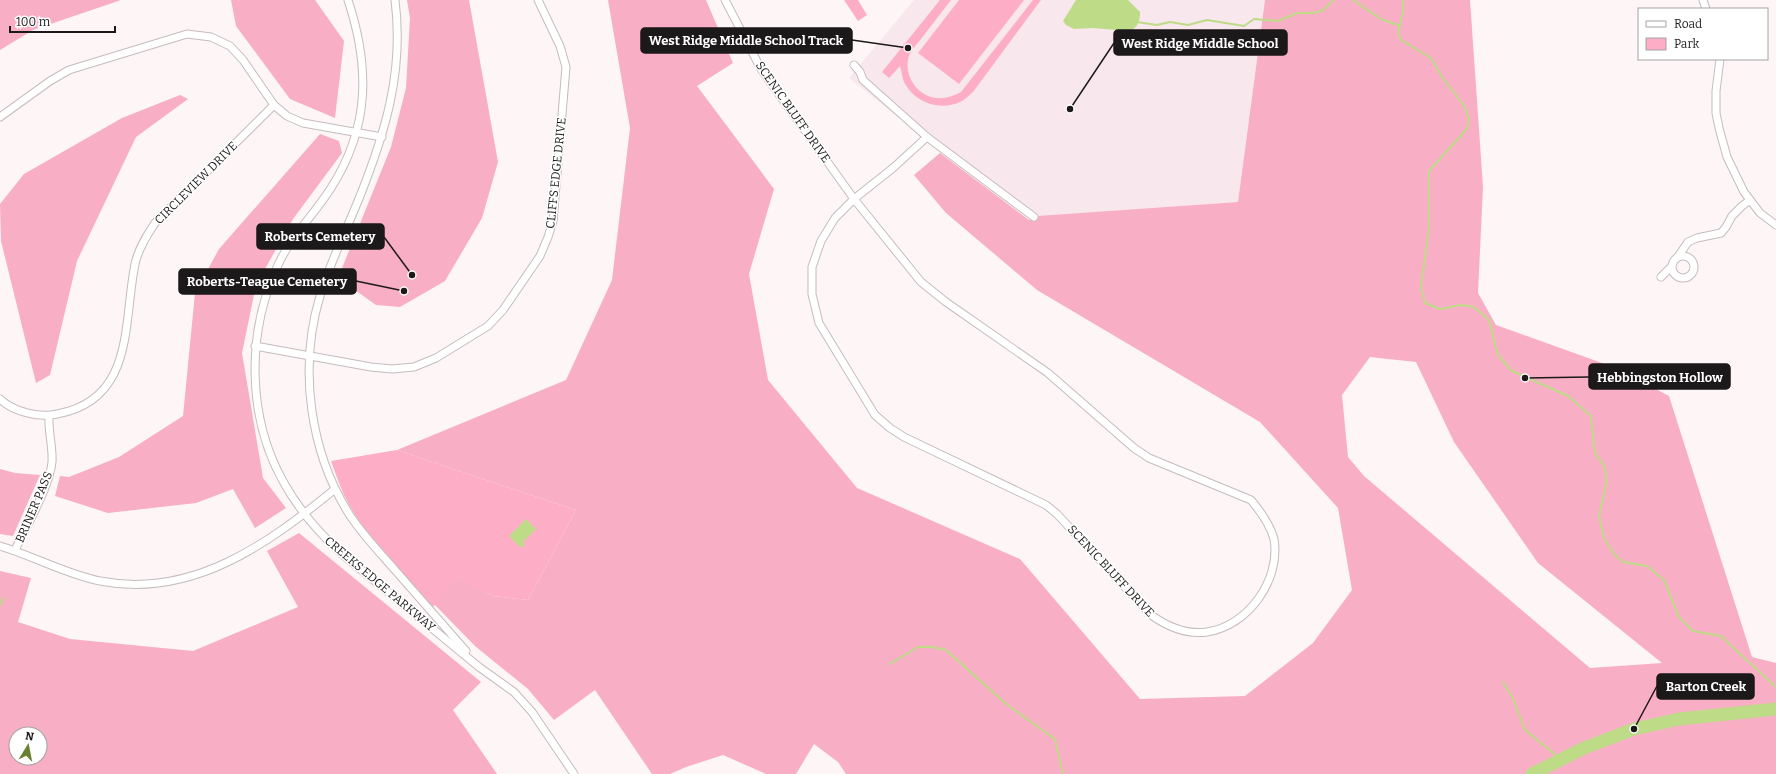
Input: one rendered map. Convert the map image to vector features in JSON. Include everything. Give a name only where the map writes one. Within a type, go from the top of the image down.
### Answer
[{"type":"street","name":"CREEKS EDGE PARKWAY","points":[[348,0],[359,39],[363,65],[364,89],[356,132],[342,169],[331,189],[291,241],[278,265],[267,291],[259,318],[255,346],[254,372],[262,427],[270,453],[284,483],[304,514],[321,534],[342,554],[479,666],[514,692],[532,712],[574,774]]},
{"type":"street","name":"CREEKS EDGE PARKWAY","points":[[395,0],[398,44],[395,81],[389,112],[373,165],[320,296],[309,356],[309,386],[318,441],[335,488],[352,518],[374,546],[479,666]]},
{"type":"street","name":"CLIFFS EDGE DRIVE","points":[[255,346],[392,370],[414,367],[436,358],[488,326],[503,310],[540,256],[548,238],[553,221],[566,67],[560,46],[538,0]]},
{"type":"street","name":"SCENIC BLUFF DRIVE","points":[[725,0],[761,69],[854,199],[921,282],[946,302],[1048,373],[1134,448],[1150,458],[1251,500],[1263,514],[1270,526],[1274,540],[1275,554],[1269,582],[1260,597],[1238,619],[1222,628],[1207,632],[1185,632],[1166,626],[1151,615],[1057,514],[1046,505],[904,438],[875,415],[819,322],[812,294],[812,267],[821,241],[835,218],[854,199],[927,137]]},
{"type":"street","points":[[0,117],[50,81],[69,70],[187,34],[211,37],[230,46],[243,60],[274,105],[287,116],[303,123],[382,137]]},
{"type":"street","points":[[1720,60],[1716,92],[1718,128],[1728,157],[1744,192],[1760,213],[1776,225]]},
{"type":"street","points":[[854,65],[860,72],[863,80],[927,137],[1034,216]]},
{"type":"street","name":"CIRCLEVIEW DRIVE","points":[[0,399],[16,410],[49,416],[68,412],[91,402],[104,391],[113,379],[120,363],[135,262],[147,236],[155,223],[274,105]]},
{"type":"street","points":[[1661,277],[1672,266],[1688,242],[1696,238],[1721,233],[1732,216],[1750,200]]},
{"type":"street","points":[[1672,266],[1673,273],[1679,278],[1686,278],[1692,274],[1694,267],[1691,260],[1684,256],[1677,258]]},
{"type":"street","name":"BRINER PASS","points":[[15,550],[50,477],[52,461],[48,431],[49,416]]},
{"type":"street","points":[[0,546],[15,550],[71,574],[102,581],[156,584],[204,573],[248,552],[304,514],[335,488]]},
{"type":"shaded area","points":[[0,0],[121,0],[33,30],[0,50]]},
{"type":"shaded area","points":[[231,0],[315,0],[344,41],[335,118],[290,99],[236,26]]},
{"type":"shaded area","points":[[407,0],[469,0],[498,162],[482,218],[445,281],[400,307],[376,305],[338,278],[391,147],[406,88],[410,18]]},
{"type":"shaded area","points":[[608,0],[706,0],[733,63],[697,86],[774,189],[749,274],[768,380],[857,488],[1020,559],[1140,699],[1245,696],[1313,643],[1352,590],[1338,508],[1260,422],[1037,290],[946,213],[914,175],[940,153],[1029,220],[1038,216],[1238,202],[1265,0],[1470,0],[1483,187],[1478,293],[1496,325],[1616,368],[1669,396],[1752,657],[1776,663],[1776,774],[846,774],[838,762],[814,744],[796,774],[766,774],[723,755],[670,774],[652,774],[595,690],[554,720],[528,689],[475,646],[434,604],[457,578],[493,596],[528,600],[576,510],[397,450],[566,380],[612,280],[630,128]],"holes":[[[1370,357],[1416,362],[1454,442],[1538,563],[1662,663],[1590,668],[1364,476],[1348,457],[1342,395]]]},
{"type":"shaded area","points":[[914,0],[1265,0],[1238,202],[1034,217],[928,141],[849,78]]},
{"type":"shaded area","points":[[1076,0],[1128,0],[1140,12],[1140,18],[1135,28],[1129,31],[1093,28],[1074,29],[1066,25],[1063,21]]},
{"type":"shaded area","points":[[180,95],[188,99],[136,137],[77,261],[50,375],[36,383],[1,241],[0,204],[24,174],[122,118]]},
{"type":"shaded area","points":[[320,134],[339,141],[342,153],[293,219],[256,285],[242,353],[263,478],[286,508],[255,528],[233,489],[196,503],[108,513],[55,496],[60,476],[69,477],[119,457],[183,416],[195,293],[219,249]]},
{"type":"shaded area","points":[[0,469],[15,473],[40,475],[13,536],[0,534]]},
{"type":"shaded area","points":[[526,519],[536,529],[523,542],[525,544],[521,548],[509,536]]},
{"type":"shaded area","points":[[299,533],[481,682],[453,710],[497,774],[0,774],[0,571],[31,578],[18,622],[70,639],[193,651],[298,607],[267,551]]},
{"type":"green space","points":[[844,0],[858,0],[867,15],[858,21]]},
{"type":"green space","points":[[940,0],[951,0],[911,52],[908,62],[908,73],[913,84],[921,92],[935,98],[953,96],[961,92],[1033,0],[1041,0],[973,92],[960,102],[945,106],[929,104],[915,96],[903,80],[900,66],[889,78],[882,72]]},
{"type":"green space","points":[[959,0],[1024,0],[959,84],[918,53]]},
{"type":"green space","points":[[397,450],[576,510],[528,600],[493,596],[457,579],[433,607],[396,567],[372,539],[351,509],[343,493],[331,461]]},
{"type":"waterway","points":[[1137,22],[1157,25],[1170,22],[1188,25],[1207,20],[1244,26],[1254,19],[1278,21],[1297,13],[1322,11],[1334,0]]},
{"type":"waterway","points":[[1353,0],[1381,19],[1400,26]]},
{"type":"waterway","points":[[1403,0],[1403,11],[1398,33],[1401,40],[1431,58],[1442,77],[1465,107],[1469,119],[1467,129],[1429,171],[1429,228],[1421,287],[1425,303],[1440,309],[1461,305],[1474,307],[1489,320],[1498,355],[1512,371],[1568,396],[1591,416],[1595,453],[1605,467],[1607,481],[1599,516],[1604,538],[1614,554],[1623,562],[1647,566],[1664,580],[1679,617],[1693,631],[1721,636],[1776,687]]},
{"type":"waterway","points":[[0,605],[4,598]]},
{"type":"waterway","points":[[890,664],[918,647],[932,647],[946,650],[1005,703],[1055,739],[1063,774]]},
{"type":"waterway","points":[[1503,682],[1513,698],[1525,730],[1556,755],[1559,761]]},
{"type":"waterway","points":[[1532,774],[1584,748],[1634,729],[1679,719],[1776,709]]},
{"type":"place","name":"West Ridge Middle School Track","points":[[908,48]]},
{"type":"place","name":"West Ridge Middle School","points":[[1070,109]]},
{"type":"place","name":"Roberts Cemetery","points":[[412,275]]},
{"type":"place","name":"Roberts-Teague Cemetery","points":[[404,291]]},
{"type":"place","name":"Hebbingston Hollow","points":[[1525,378]]},
{"type":"place","name":"Barton Creek","points":[[1634,729]]}]
